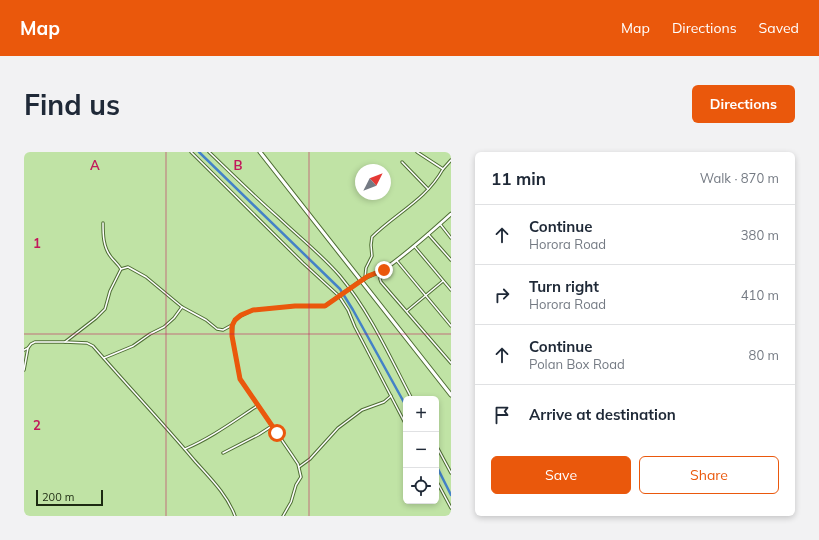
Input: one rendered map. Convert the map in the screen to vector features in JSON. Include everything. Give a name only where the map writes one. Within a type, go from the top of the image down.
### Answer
[{"type":"main road","points":[[260,152],[451,395]]},
{"type":"main road","points":[[361,281],[370,274],[380,271],[397,261],[450,216]]},
{"type":"street","points":[[191,152],[303,263],[340,296],[348,310],[354,327],[403,418]]},
{"type":"street","points":[[209,152],[278,218],[326,260],[350,289],[382,339],[410,396]]},
{"type":"street","points":[[417,152],[443,169]]},
{"type":"street","points":[[364,278],[366,268],[372,256],[372,236],[410,207],[428,189],[451,160]]},
{"type":"street","points":[[402,162],[428,189]]},
{"type":"street","points":[[103,223],[104,241],[107,249],[110,256],[121,269]]},
{"type":"street","points":[[440,224],[451,238]]},
{"type":"street","points":[[428,234],[451,260]]},
{"type":"street","points":[[415,246],[451,289]]},
{"type":"street","points":[[397,261],[451,326]]},
{"type":"street","points":[[65,342],[96,318],[105,309],[110,291],[121,269],[128,267],[146,277],[182,307],[206,320],[219,330],[223,330],[232,325],[237,318],[253,310],[295,306],[321,306],[329,304],[361,281]]},
{"type":"street","points":[[380,271],[380,281],[451,363]]},
{"type":"street","points":[[407,311],[443,281]]},
{"type":"street","points":[[104,358],[133,346],[150,334],[164,327],[174,318],[182,307]]},
{"type":"street","points":[[232,325],[232,336],[238,373],[244,386],[285,444],[299,467],[301,477],[296,485],[291,502],[283,516]]},
{"type":"street","points":[[24,370],[28,348],[30,344],[35,342],[91,344],[223,493],[235,516]]},
{"type":"street","points":[[24,350],[28,348]]},
{"type":"street","points":[[299,467],[310,459],[338,428],[362,410],[384,402],[391,396]]},
{"type":"street","points":[[185,449],[198,444],[221,430],[257,405]]},
{"type":"street","points":[[223,453],[258,436],[272,426]]},
{"type":"street","points":[[439,451],[451,473]]},
{"type":"street","points":[[439,486],[451,508]]},
{"type":"waterway","points":[[199,152],[340,289],[403,401]]},
{"type":"waterway","points":[[438,468],[451,495]]},
{"type":"route","points":[[277,433],[240,379],[232,336],[233,323],[241,315],[253,310],[295,306],[325,306],[370,274],[384,270]]}]
